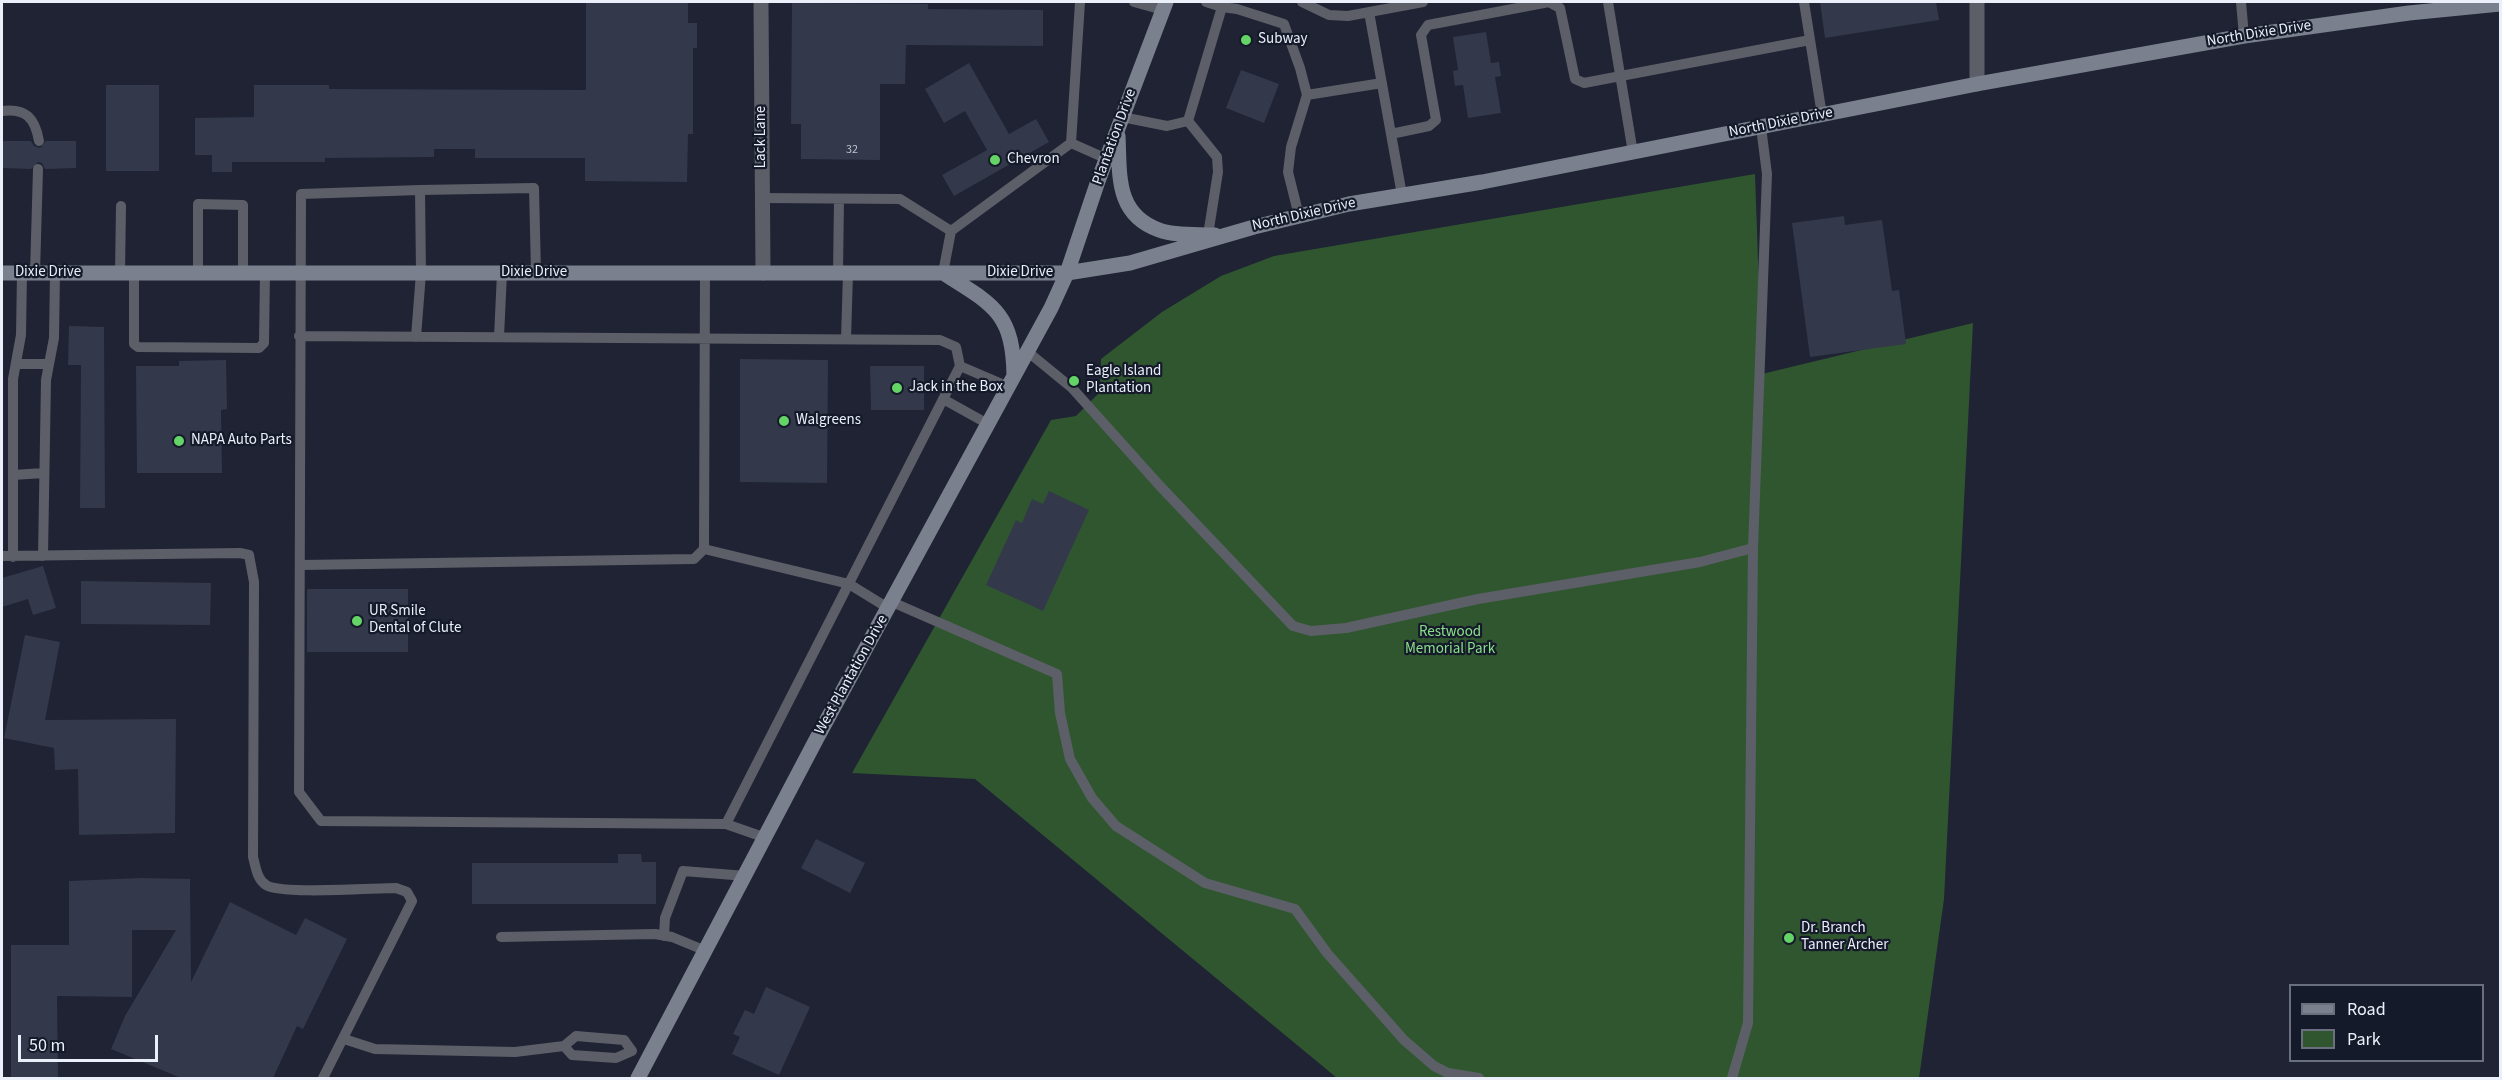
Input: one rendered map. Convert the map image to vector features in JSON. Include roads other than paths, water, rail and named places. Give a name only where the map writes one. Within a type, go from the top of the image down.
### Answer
[{"type":"main road","name":"North Dixie Drive","points":[[1067,273],[1130,263],[1215,235],[1299,216],[1633,153],[1977,84],[2410,7],[2500,4]]},
{"type":"main road","name":"Plantation Drive","points":[[1067,273],[1164,6]]},
{"type":"main road","points":[[1120,123],[1120,187],[1131,213],[1160,230],[1215,235]]},
{"type":"main road","name":"Dixie Drive","points":[[2,273],[1067,273]]},
{"type":"main road","points":[[943,273],[979,296],[1006,323],[1014,348],[1012,381]]},
{"type":"main road","name":"West Plantation Drive","points":[[638,1078],[890,605],[1028,352],[1067,273]]},
{"type":"street","name":"Lack Lane","points":[[761,2],[763,273]]},
{"type":"street","points":[[1977,2],[1977,84]]},
{"type":"lane","points":[[1071,143],[1080,2]]},
{"type":"lane","points":[[1134,2],[1164,6]]},
{"type":"lane","points":[[1206,2],[1222,8],[1239,5],[1284,24],[1307,95],[1291,147],[1288,172],[1299,216]]},
{"type":"lane","points":[[1302,2],[1329,15],[1348,16],[1423,2]]},
{"type":"lane","points":[[1391,135],[1429,126],[1436,120],[1421,35],[1428,25],[1549,2],[1560,8],[1575,79],[1584,83],[1810,40]]},
{"type":"lane","points":[[1608,2],[1633,153]]},
{"type":"lane","points":[[1804,2],[1822,116]]},
{"type":"lane","points":[[2241,2],[2244,36]]},
{"type":"lane","points":[[1188,121],[1222,8]]},
{"type":"lane","points":[[1370,12],[1402,195]]},
{"type":"lane","points":[[1307,95],[1382,82]]},
{"type":"lane","points":[[2,111],[22,112],[30,118],[36,125],[39,141]]},
{"type":"lane","points":[[1120,123],[1167,126],[1188,121]]},
{"type":"lane","points":[[1188,121],[1217,157],[1215,235]]},
{"type":"lane","points":[[1732,1078],[1748,1023],[1754,548],[1767,174],[1761,127]]},
{"type":"lane","points":[[1071,143],[1107,159]]},
{"type":"lane","points":[[943,273],[951,231],[1071,143]]},
{"type":"lane","points":[[38,169],[29,273],[13,379],[13,475],[7,556],[240,552],[249,555],[254,582],[253,857],[259,880],[269,888],[314,890],[396,888],[407,892],[412,902],[323,1078]]},
{"type":"lane","points":[[536,273],[534,188],[301,194],[298,336],[301,565],[298,792],[321,821],[726,824],[766,838]]},
{"type":"lane","points":[[416,337],[421,273],[420,190]]},
{"type":"lane","points":[[762,198],[900,199],[951,231]]},
{"type":"lane","points":[[839,199],[846,339]]},
{"type":"lane","points":[[198,273],[198,204],[243,205],[243,273]]},
{"type":"lane","points":[[121,206],[134,344],[138,347],[260,348],[264,343],[265,273]]},
{"type":"lane","points":[[43,556],[48,364],[54,338],[55,273]]},
{"type":"lane","points":[[499,337],[501,273]]},
{"type":"lane","points":[[301,565],[694,559],[704,549],[705,273]]},
{"type":"lane","points":[[298,336],[940,340],[956,347],[960,366],[726,824]]},
{"type":"lane","points":[[1028,352],[1072,388],[1160,486],[1293,626],[1311,631],[1346,628],[1478,599],[1700,562],[1754,548]]},
{"type":"lane","points":[[16,364],[48,364]]},
{"type":"lane","points":[[960,366],[1012,381]]},
{"type":"lane","points":[[943,399],[988,424]]},
{"type":"lane","points":[[13,475],[44,474]]},
{"type":"lane","points":[[704,549],[849,584],[890,605],[1057,674],[1060,713],[1070,759],[1092,798],[1116,826],[1205,883],[1295,909],[1327,953],[1404,1040],[1434,1066],[1448,1073],[1479,1078]]},
{"type":"lane","points":[[664,936],[665,918],[683,871],[746,876]]},
{"type":"lane","points":[[501,937],[664,936],[706,951]]},
{"type":"lane","points":[[344,1039],[375,1049],[415,1052],[515,1052],[564,1046],[576,1036],[624,1040],[632,1051],[650,1056]]},
{"type":"lane","points":[[564,1046],[572,1055],[616,1058],[632,1051]]},
{"type":"place","name":"Subway","points":[[1246,40]]},
{"type":"place","name":"Chevron","points":[[995,160]]},
{"type":"place","name":"Eagle Island Plantation","points":[[1074,381]]},
{"type":"place","name":"Jack in the Box","points":[[897,388]]},
{"type":"place","name":"Walgreens","points":[[784,421]]},
{"type":"place","name":"NAPA Auto Parts","points":[[179,441]]},
{"type":"place","name":"UR Smile Dental of Clute","points":[[357,621]]},
{"type":"place","name":"Dr. Branch Tanner Archer","points":[[1789,938]]},
{"type":"park label","name":"Restwood Memorial Park","points":[[1450,642]]}]
